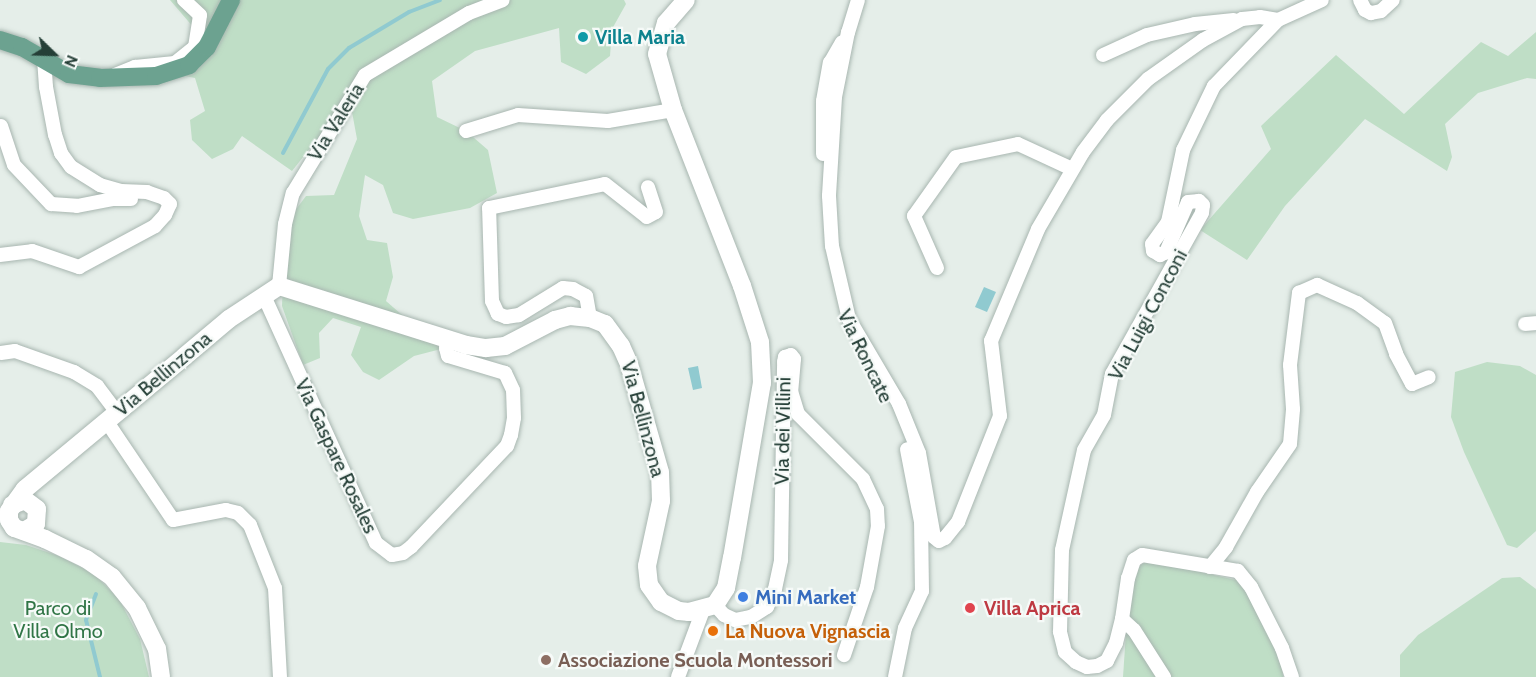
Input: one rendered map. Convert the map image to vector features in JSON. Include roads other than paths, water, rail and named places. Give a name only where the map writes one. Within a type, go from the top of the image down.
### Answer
[{"type":"main road","points":[[0,40],[22,47],[69,74],[107,78],[156,76],[189,65],[207,47],[231,0]]},
{"type":"street","points":[[107,78],[135,67],[175,63],[195,47],[200,15],[184,0]]},
{"type":"street","name":"Via Valeria","points":[[272,291],[293,193],[365,75],[469,13],[503,0]]},
{"type":"street","points":[[678,677],[709,607],[726,588],[762,383],[760,342],[742,286],[673,110],[657,54],[666,23],[686,0]]},
{"type":"street","points":[[858,0],[848,32],[835,97],[829,196],[831,246],[849,319],[898,404],[919,453],[934,534],[938,541],[944,540],[958,522],[1000,416],[991,341],[1038,230],[1072,169],[1107,120],[1148,79],[1203,39],[1242,19]]},
{"type":"street","points":[[1103,55],[1147,35],[1195,24],[1260,16],[1278,20],[1322,0]]},
{"type":"street","points":[[1360,0],[1365,10],[1371,13],[1381,10],[1393,0]]},
{"type":"street","name":"Via Luigi Conconi","points":[[1278,20],[1214,86],[1183,150],[1168,222],[1152,244],[1153,251],[1160,255],[1166,252],[1188,202],[1199,201],[1203,207],[1202,213],[1112,374],[1104,415],[1084,450],[1062,550],[1060,632],[1065,652],[1087,667],[1097,666],[1107,661],[1116,643],[1128,578],[1134,560],[1142,555],[1238,572],[1251,587],[1282,648],[1293,677]]},
{"type":"street","name":"Via Roncate","points":[[848,32],[830,63],[824,101],[823,249],[844,323],[890,406],[910,455],[916,489],[923,540],[922,591],[905,628],[895,677]]},
{"type":"street","points":[[0,255],[32,251],[79,267],[155,226],[165,215],[170,204],[164,198],[147,192],[121,191],[100,185],[71,167],[61,153],[55,135],[46,87],[44,59]]},
{"type":"street","points":[[466,131],[518,115],[608,121],[673,110]]},
{"type":"street","points":[[1,126],[14,165],[51,204],[77,206],[112,199],[164,198]]},
{"type":"street","points":[[937,268],[914,216],[956,157],[1018,144],[1072,169]]},
{"type":"street","points":[[272,291],[450,340],[486,348],[505,346],[555,320],[570,316],[590,318],[586,296],[573,289],[563,288],[519,315],[506,317],[498,314],[492,301],[489,208],[605,184],[647,217],[656,212],[648,187]]},
{"type":"street","points":[[1210,567],[1226,547],[1257,492],[1290,444],[1293,409],[1290,365],[1299,293],[1317,285],[1357,303],[1385,323],[1396,354],[1412,384],[1429,377]]},
{"type":"street","name":"Via Gaspare Rosales","points":[[272,291],[376,543],[392,555],[403,553],[411,547],[507,446],[512,435],[513,390],[505,373],[448,356],[446,348],[450,340]]},
{"type":"street","name":"Via Bellinzona","points":[[50,471],[37,509],[36,524],[10,518],[25,489],[50,471],[229,319],[272,291]]},
{"type":"street","name":"Via Bellinzona","points":[[590,318],[605,324],[621,346],[660,472],[661,501],[647,566],[650,585],[654,594],[669,607],[689,612],[709,607]]},
{"type":"street","points":[[1,353],[15,351],[74,372],[96,386],[173,520],[226,510],[238,513],[250,525],[275,588],[280,677]]},
{"type":"street","name":"Via dei Villini","points":[[709,607],[735,620],[751,617],[767,607],[775,589],[781,560],[784,362],[785,357],[791,355],[794,359],[791,391],[798,414],[862,479],[876,509],[878,526],[867,587],[844,655]]},
{"type":"street","points":[[70,551],[37,509],[25,500],[10,518],[112,577],[137,608],[157,649],[161,677]]},
{"type":"street","points":[[1122,619],[1134,630],[1164,677]]},
{"type":"water","points":[[984,287],[996,292],[987,312],[975,307]]},
{"type":"water","points":[[698,366],[702,388],[693,390],[688,368]]},
{"type":"waterway","points":[[283,153],[328,69],[349,48],[409,12],[440,0]]},
{"type":"waterway","points":[[96,594],[86,620],[100,677]]},
{"type":"place","name":"Villa Maria","points":[[583,37]]},
{"type":"place","name":"Mini Market","points":[[743,597]]},
{"type":"place","name":"Villa Aprica","points":[[970,608]]},
{"type":"place","name":"La Nuova Vignascia","points":[[713,631]]},
{"type":"place","name":"Associazione Scuola Montessori","points":[[546,660]]},
{"type":"park label","name":"Parco di Villa Olmo","points":[[58,620]]}]
